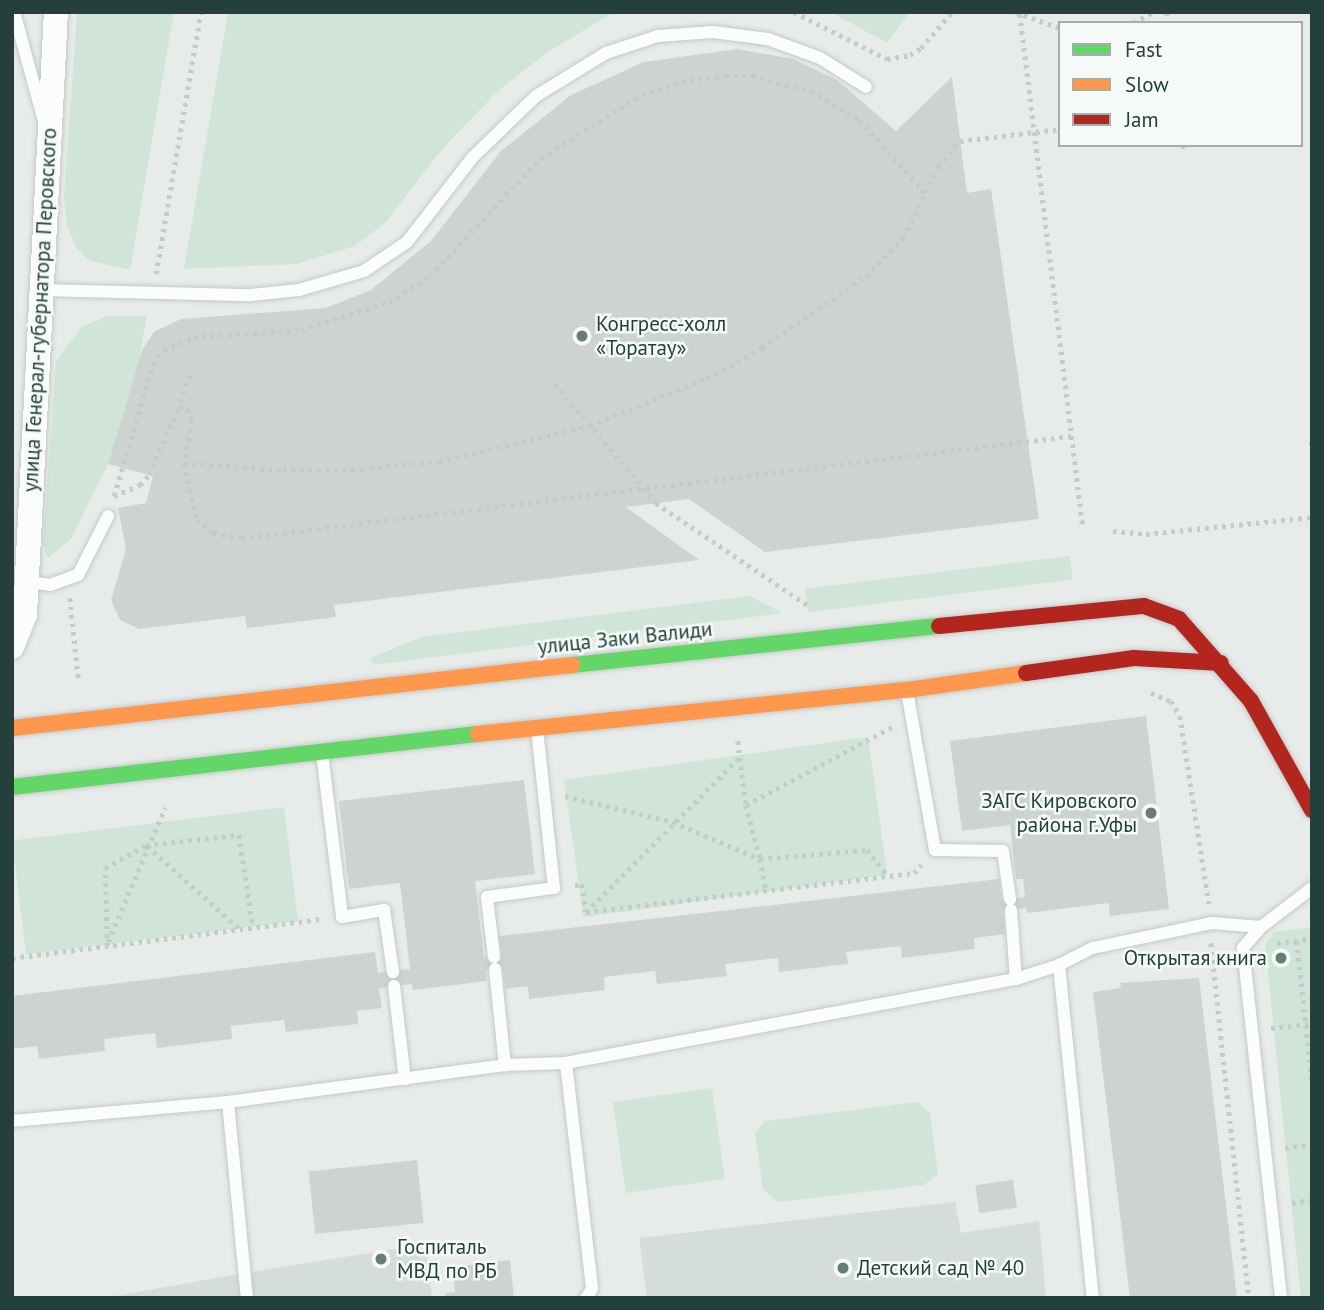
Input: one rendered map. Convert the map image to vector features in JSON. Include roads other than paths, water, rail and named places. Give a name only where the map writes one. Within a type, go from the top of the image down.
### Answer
[{"type":"main road","name":"улица Заки Валиди","points":[[12,728],[1144,606],[1179,619],[1221,663],[1251,701],[1312,810]]},
{"type":"main road","points":[[12,787],[536,727],[907,691],[1153,656],[1221,663]]},
{"type":"street","name":"улица Генерал-губернатора Перовского","points":[[12,647],[25,615],[56,12]]},
{"type":"lane","points":[[14,12],[48,134]]},
{"type":"lane","points":[[41,290],[263,294],[299,290],[365,271],[407,242],[473,157],[536,96],[606,53],[658,37],[713,32],[768,39],[820,58],[866,87]]},
{"type":"lane","points":[[27,582],[61,583],[83,571],[108,516]]},
{"type":"lane","points":[[907,691],[935,850],[1003,851],[1011,904],[1016,979]]},
{"type":"lane","points":[[505,1065],[487,897],[554,888],[538,764],[536,727]]},
{"type":"lane","points":[[322,750],[342,916],[384,911],[393,972]]},
{"type":"lane","points":[[1281,1298],[1243,948],[1261,927],[1312,888]]},
{"type":"lane","points":[[12,1121],[228,1102],[505,1065],[566,1063],[1016,979],[1059,965],[1093,948],[1212,923],[1261,927]]},
{"type":"lane","points":[[1059,965],[1093,1298]]},
{"type":"lane","points":[[394,986],[405,1079]]},
{"type":"lane","points":[[566,1063],[592,1289],[586,1298]]},
{"type":"lane","points":[[228,1102],[247,1298]]},
{"type":"place","name":"Конгресс-холл «Торатау»","points":[[582,336]]},
{"type":"place","name":"ЗАГС Кировского района г.Уфы","points":[[1151,813]]},
{"type":"place","name":"Открытая книга","points":[[1281,958]]},
{"type":"place","name":"Госпиталь МВД по РБ","points":[[381,1259]]},
{"type":"place","name":"Детский сад № 40","points":[[843,1268]]}]
